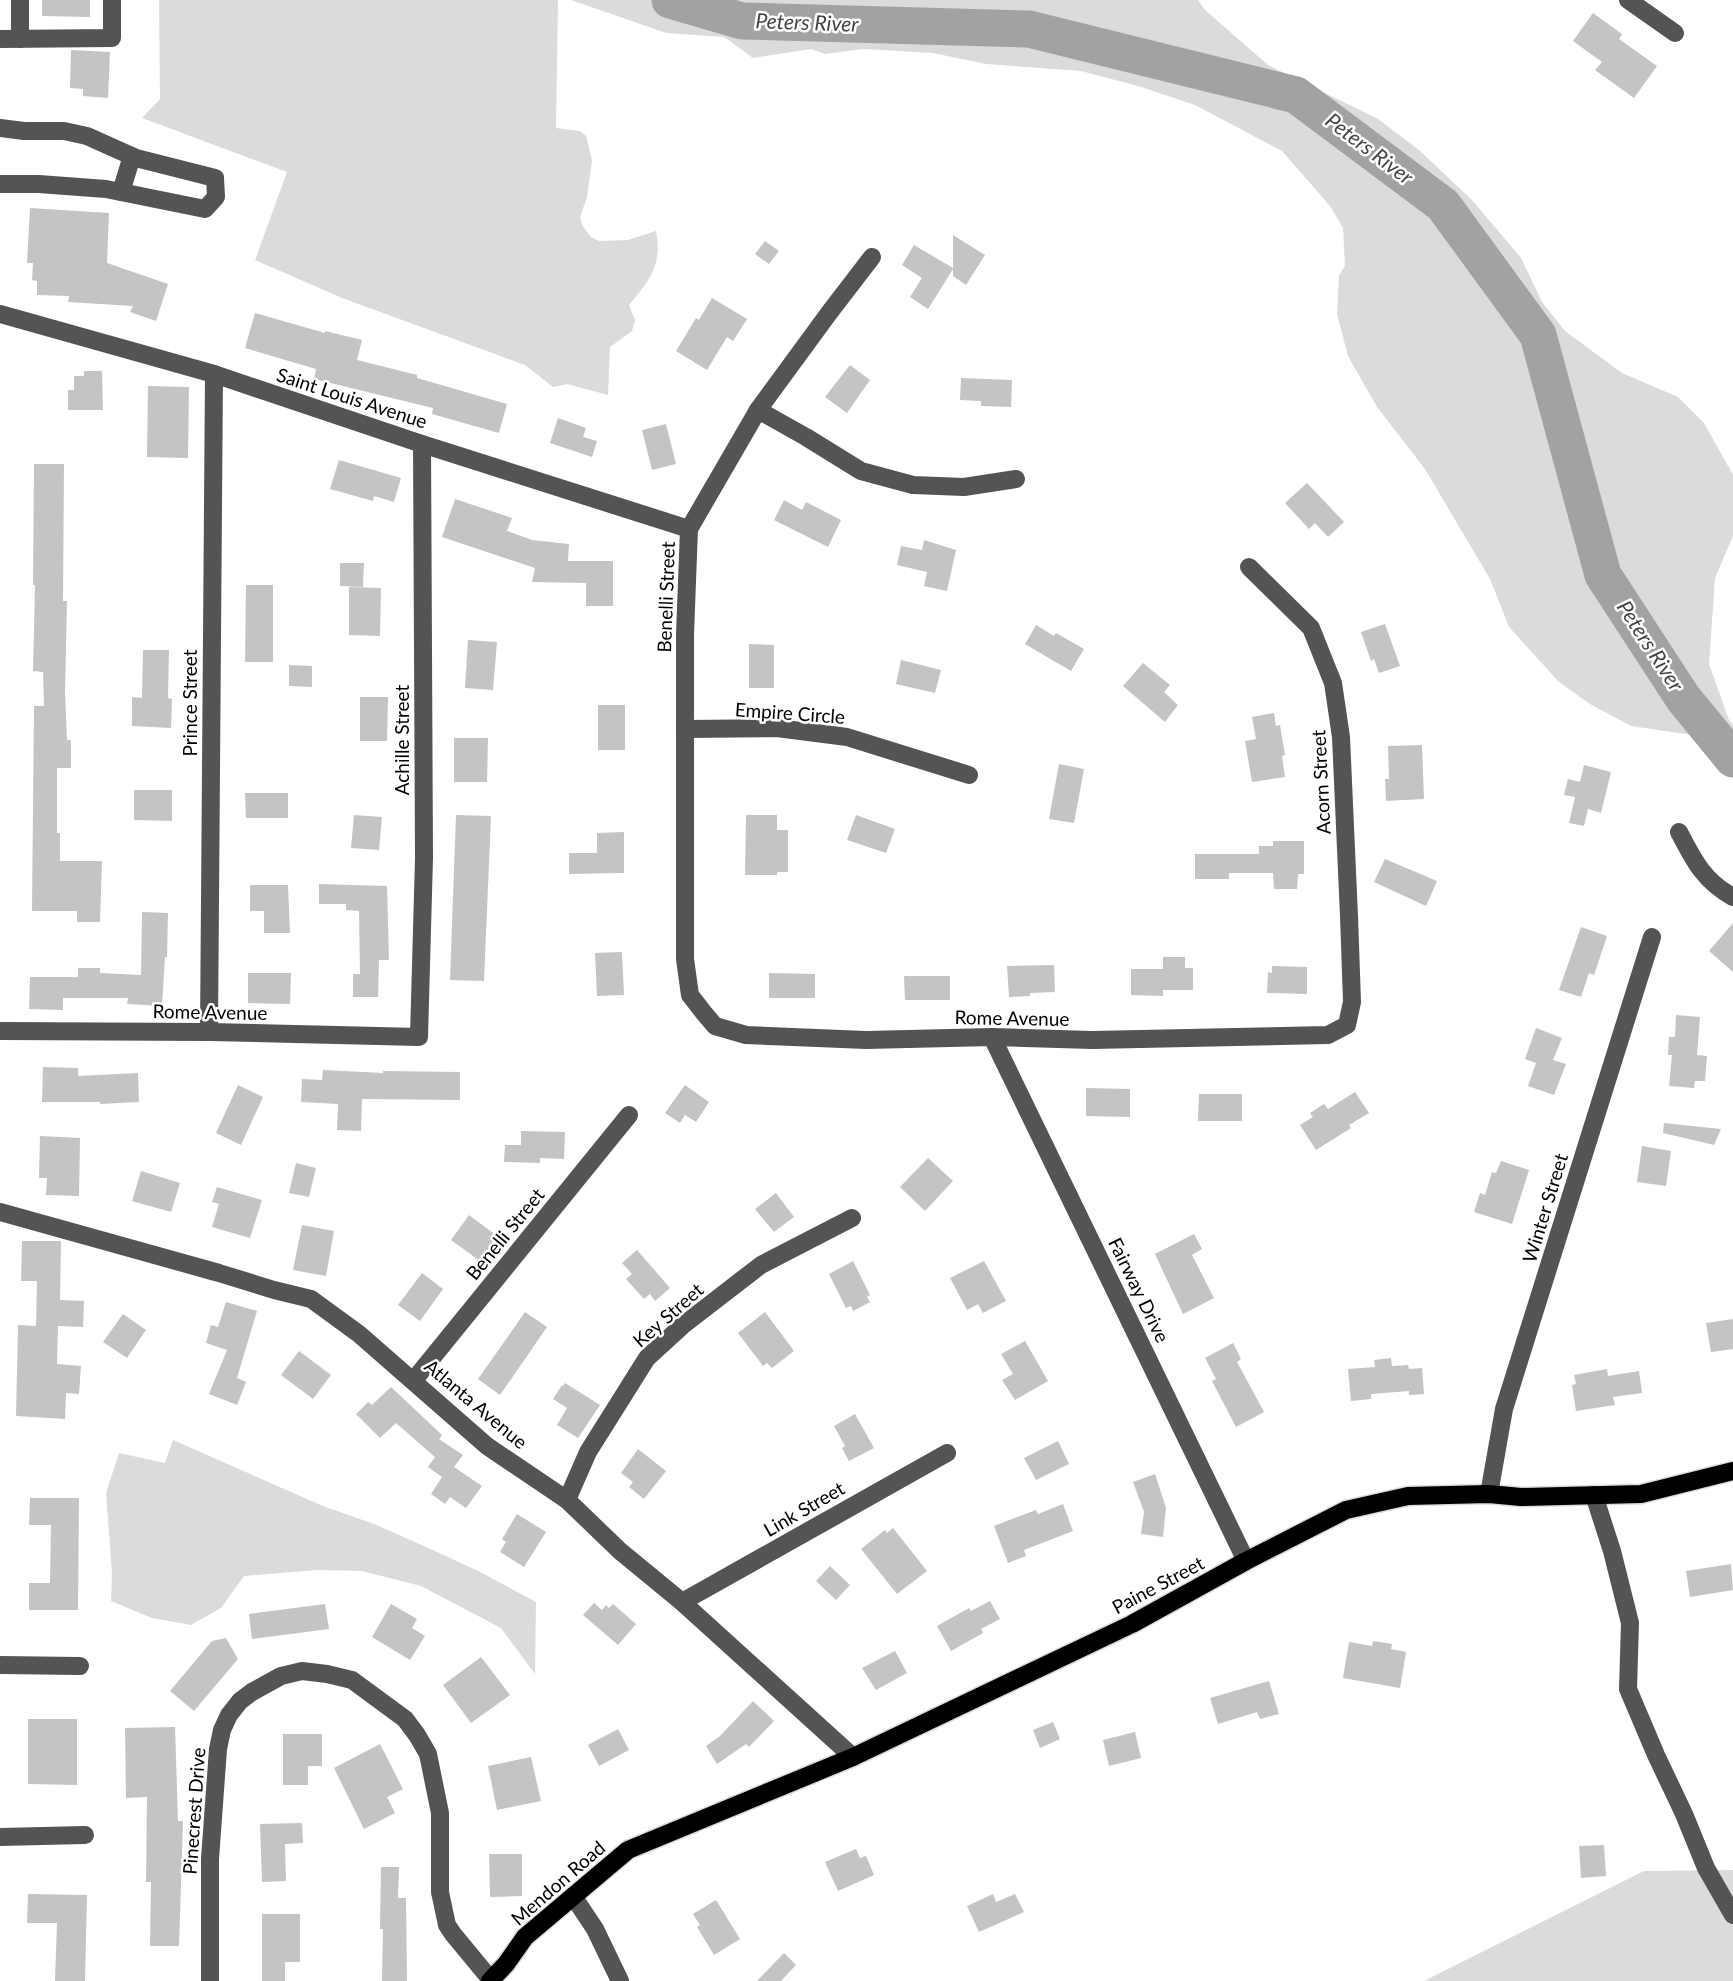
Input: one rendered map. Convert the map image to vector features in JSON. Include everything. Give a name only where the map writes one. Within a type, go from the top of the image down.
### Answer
[{"type":"main road","name":"Paine Street","points":[[628,1850],[853,1757],[1132,1624],[1346,1510],[1408,1496],[1641,1494],[1733,1471]]},
{"type":"main road","name":"Mendon Road","points":[[491,1980],[525,1937],[628,1850]]},
{"type":"street","points":[[20,0],[20,39]]},
{"type":"street","points":[[0,39],[112,38],[112,0]]},
{"type":"street","points":[[1628,0],[1675,33]]},
{"type":"street","points":[[0,128],[64,131],[88,136],[132,156],[215,178],[216,197],[205,209],[106,189],[0,184]]},
{"type":"street","points":[[121,192],[132,156]]},
{"type":"street","name":"Benelli Street","points":[[690,995],[685,959],[685,634],[690,529],[758,410],[872,257]]},
{"type":"street","name":"Saint Louis Avenue","points":[[0,314],[214,374],[422,444],[690,529]]},
{"type":"street","name":"Prince Street","points":[[209,1032],[214,374]]},
{"type":"street","points":[[758,410],[862,471],[913,485],[964,487],[1016,479]]},
{"type":"street","name":"Achille Street","points":[[419,1037],[424,858],[422,444]]},
{"type":"street","name":"Acorn Street","points":[[1249,567],[1311,628],[1333,683],[1340,737],[1349,928],[1352,1002],[1347,1025]]},
{"type":"street","name":"Empire Circle","points":[[686,729],[777,729],[847,737],[969,775]]},
{"type":"street","points":[[1679,832],[1696,867],[1721,890],[1733,897]]},
{"type":"street","name":"Winter Street","points":[[1489,1494],[1504,1409],[1652,937]]},
{"type":"street","name":"Rome Avenue","points":[[690,995],[715,1026],[746,1035],[866,1040],[992,1037],[1091,1041],[1328,1035],[1347,1025]]},
{"type":"street","name":"Rome Avenue","points":[[0,1031],[419,1037]]},
{"type":"street","name":"Fairway Drive","points":[[992,1037],[1246,1561]]},
{"type":"street","name":"Benelli Street","points":[[414,1380],[629,1115]]},
{"type":"street","name":"Atlanta Avenue","points":[[0,1212],[311,1299],[359,1334],[487,1446],[567,1500],[620,1551],[682,1602],[853,1757]]},
{"type":"street","name":"Key Street","points":[[567,1500],[589,1452],[647,1358],[682,1326],[761,1265],[852,1217]]},
{"type":"street","name":"Link Street","points":[[682,1602],[947,1453]]},
{"type":"street","points":[[1594,1495],[1612,1551],[1630,1623],[1628,1689],[1706,1868],[1733,1915]]},
{"type":"street","points":[[0,1665],[80,1666]]},
{"type":"street","name":"Pinecrest Drive","points":[[210,1981],[210,1858],[218,1749],[222,1730],[229,1715],[252,1692],[281,1676],[302,1671],[352,1680],[405,1719],[417,1735],[428,1754],[440,1812],[442,1909],[447,1925],[491,1980]]},
{"type":"street","points":[[0,1837],[85,1835]]},
{"type":"street","points":[[573,1896],[595,1929],[620,1981]]},
{"type":"shaded area","points":[[159,0],[558,0],[556,128],[580,131],[586,136],[592,160],[587,197],[580,217],[583,227],[591,237],[599,241],[628,240],[656,231],[658,243],[653,272],[629,305],[635,320],[632,331],[610,347],[608,395],[567,384],[553,387],[525,365],[342,298],[255,260],[287,172],[142,118],[160,99]]},
{"type":"shaded area","points":[[571,0],[1198,0],[1205,10],[1268,65],[1378,119],[1419,150],[1472,200],[1521,258],[1542,302],[1565,331],[1622,373],[1678,397],[1704,423],[1733,475],[1733,536],[1715,578],[1709,664],[1733,725],[1733,758],[1725,756],[1692,735],[1631,726],[1590,704],[1559,682],[1509,627],[1490,579],[1425,469],[1377,407],[1348,356],[1337,314],[1339,275],[1345,266],[1343,228],[1330,206],[1282,151],[1195,105],[1081,71],[986,64],[933,53],[863,49],[825,54],[811,49],[753,58],[724,37],[666,33]]},
{"type":"shaded area","points":[[173,1440],[323,1506],[374,1524],[433,1550],[536,1602],[535,1674],[501,1628],[421,1586],[362,1571],[318,1570],[244,1576],[221,1608],[191,1625],[152,1618],[111,1601],[112,1573],[106,1493],[119,1453],[165,1463]]},
{"type":"shaded area","points":[[1733,1870],[1733,1981],[1424,1981],[1644,1871]]},
{"type":"building","points":[[42,0],[90,0],[90,17],[42,16]]},
{"type":"building","points":[[1593,13],[1622,34],[1619,39],[1657,66],[1634,98],[1595,70],[1602,62],[1573,41]]},
{"type":"building","points":[[71,50],[110,52],[108,98],[83,96],[83,89],[70,88]]},
{"type":"building","points":[[30,208],[109,213],[107,263],[168,284],[156,321],[130,312],[133,306],[68,302],[69,296],[37,295],[37,281],[32,280],[33,263],[27,263]]},
{"type":"building","points":[[953,235],[985,255],[966,285],[953,276],[953,269],[928,309],[910,297],[922,278],[902,265],[914,245],[953,268]]},
{"type":"building","points":[[765,241],[779,251],[769,264],[755,254]]},
{"type":"building","points":[[712,298],[747,319],[733,341],[727,337],[707,370],[676,351]]},
{"type":"building","points":[[255,313],[325,333],[362,340],[357,360],[417,375],[417,378],[507,404],[499,433],[432,414],[433,408],[314,379],[316,369],[245,348]]},
{"type":"building","points":[[850,365],[870,380],[847,413],[825,397]]},
{"type":"building","points":[[84,371],[102,371],[103,410],[68,410],[68,390],[74,390],[74,376],[84,376]]},
{"type":"building","points":[[961,378],[1012,380],[1011,407],[981,406],[981,401],[960,400]]},
{"type":"building","points":[[148,386],[189,387],[188,458],[147,457]]},
{"type":"building","points":[[558,418],[586,428],[583,437],[597,441],[592,457],[550,443]]},
{"type":"building","points":[[666,424],[676,464],[652,470],[642,430]]},
{"type":"building","points":[[339,460],[401,478],[394,502],[374,496],[373,501],[330,489]]},
{"type":"building","points":[[34,464],[64,464],[63,601],[67,601],[65,692],[67,740],[71,740],[71,768],[57,768],[60,861],[102,861],[100,922],[77,922],[77,911],[32,911],[34,706],[44,706],[43,672],[33,671]]},
{"type":"building","points":[[1307,483],[1344,522],[1328,537],[1315,523],[1309,529],[1285,503]]},
{"type":"building","points":[[455,499],[512,518],[507,531],[532,540],[569,544],[568,561],[613,561],[613,606],[586,606],[586,583],[532,582],[535,568],[442,537]]},
{"type":"building","points":[[784,500],[802,510],[806,502],[841,520],[828,547],[774,520]]},
{"type":"building","points":[[924,540],[956,550],[947,591],[924,586],[927,572],[897,565],[901,546],[922,550]]},
{"type":"building","points":[[340,563],[364,563],[363,587],[340,586]]},
{"type":"building","points":[[246,585],[273,585],[273,662],[245,662]]},
{"type":"building","points":[[349,587],[381,588],[380,636],[349,635]]},
{"type":"building","points":[[1385,624],[1400,666],[1379,673],[1374,659],[1371,661],[1361,632]]},
{"type":"building","points":[[1036,625],[1084,649],[1071,671],[1025,644]]},
{"type":"building","points":[[468,640],[497,642],[493,690],[465,688]]},
{"type":"building","points":[[749,644],[774,645],[774,688],[749,688]]},
{"type":"building","points":[[143,650],[169,650],[168,698],[172,699],[171,728],[132,726],[132,697],[142,698]]},
{"type":"building","points":[[901,660],[941,670],[935,693],[896,684]]},
{"type":"building","points":[[1143,663],[1170,685],[1164,692],[1178,705],[1165,722],[1123,686]]},
{"type":"building","points":[[289,665],[312,666],[312,687],[289,686]]},
{"type":"building","points":[[360,697],[388,697],[387,741],[360,741]]},
{"type":"building","points":[[598,705],[625,705],[625,750],[598,750]]},
{"type":"building","points":[[1274,713],[1276,726],[1280,725],[1285,755],[1282,756],[1285,777],[1252,782],[1245,741],[1256,739],[1252,717]]},
{"type":"building","points":[[454,738],[488,738],[487,782],[454,782]]},
{"type":"building","points":[[1422,745],[1424,799],[1386,801],[1385,779],[1389,779],[1388,746]]},
{"type":"building","points":[[1059,764],[1084,769],[1074,823],[1049,819]]},
{"type":"building","points":[[1584,765],[1611,772],[1601,813],[1588,809],[1584,826],[1569,823],[1575,797],[1564,795],[1568,779],[1580,782]]},
{"type":"building","points":[[134,790],[172,790],[172,821],[134,820]]},
{"type":"building","points":[[245,793],[288,793],[288,818],[246,818]]},
{"type":"building","points":[[354,815],[382,817],[379,850],[351,848]]},
{"type":"building","points":[[456,815],[491,816],[484,981],[450,980]]},
{"type":"building","points":[[746,815],[777,815],[777,830],[788,830],[788,872],[777,872],[777,875],[745,875]]},
{"type":"building","points":[[856,815],[895,829],[886,853],[847,840]]},
{"type":"building","points":[[624,832],[624,873],[569,874],[569,853],[597,853],[597,833]]},
{"type":"building","points":[[1273,841],[1304,841],[1304,874],[1298,874],[1297,889],[1274,889],[1273,873],[1229,873],[1229,879],[1195,879],[1195,854],[1259,854],[1259,846],[1273,846]]},
{"type":"building","points":[[1385,859],[1437,881],[1426,906],[1374,882]]},
{"type":"building","points":[[319,884],[387,886],[389,960],[379,960],[378,997],[353,997],[353,974],[360,974],[359,911],[346,910],[346,904],[319,904]]},
{"type":"building","points":[[250,885],[288,885],[290,933],[264,933],[264,911],[250,911]]},
{"type":"building","points":[[142,912],[168,913],[162,1006],[127,1004],[128,998],[63,998],[63,1010],[29,1009],[30,977],[78,977],[78,968],[100,968],[100,973],[141,975]]},
{"type":"building","points":[[1733,923],[1733,972],[1709,951]]},
{"type":"building","points":[[1581,927],[1607,936],[1594,975],[1589,973],[1581,997],[1559,990]]},
{"type":"building","points":[[622,952],[624,995],[597,996],[595,953]]},
{"type":"building","points":[[1163,957],[1185,957],[1185,968],[1193,968],[1193,990],[1163,990],[1163,996],[1131,995],[1131,969],[1163,969]]},
{"type":"building","points":[[1054,965],[1055,992],[1009,997],[1007,966]]},
{"type":"building","points":[[1272,966],[1307,967],[1307,994],[1267,993],[1268,972],[1272,973]]},
{"type":"building","points":[[248,973],[291,973],[290,1004],[248,1003]]},
{"type":"building","points":[[769,973],[815,974],[815,998],[769,998]]},
{"type":"building","points":[[904,976],[950,976],[950,1000],[905,1000]]},
{"type":"building","points":[[1676,1015],[1700,1017],[1697,1055],[1707,1056],[1705,1081],[1695,1081],[1694,1088],[1669,1086],[1672,1055],[1668,1055],[1669,1037],[1675,1037]]},
{"type":"building","points":[[1536,1028],[1562,1038],[1553,1060],[1566,1064],[1554,1095],[1528,1086],[1536,1063],[1525,1059]]},
{"type":"building","points":[[43,1067],[78,1068],[78,1076],[138,1073],[139,1102],[42,1102]]},
{"type":"building","points":[[323,1070],[383,1073],[460,1072],[460,1100],[362,1099],[361,1131],[337,1130],[338,1104],[301,1102],[302,1079],[322,1080]]},
{"type":"building","points":[[238,1085],[263,1097],[241,1145],[216,1133]]},
{"type":"building","points":[[685,1085],[709,1102],[696,1122],[685,1115],[680,1123],[665,1113]]},
{"type":"building","points":[[1086,1088],[1130,1089],[1130,1117],[1086,1116]]},
{"type":"building","points":[[1355,1092],[1369,1113],[1316,1150],[1300,1125],[1313,1117],[1310,1113],[1324,1104],[1328,1109]]},
{"type":"building","points":[[1199,1094],[1242,1094],[1242,1121],[1198,1121]]},
{"type":"building","points":[[1664,1123],[1721,1129],[1714,1145],[1663,1133]]},
{"type":"building","points":[[521,1131],[565,1132],[564,1159],[540,1158],[540,1163],[504,1162],[505,1145],[521,1145]]},
{"type":"building","points":[[40,1136],[80,1138],[79,1196],[46,1195],[47,1178],[39,1178]]},
{"type":"building","points":[[1642,1146],[1671,1151],[1666,1186],[1637,1182]]},
{"type":"building","points":[[928,1158],[953,1181],[925,1211],[900,1187]]},
{"type":"building","points":[[1501,1161],[1529,1170],[1512,1224],[1474,1212],[1480,1193],[1485,1195],[1492,1172],[1496,1173]]},
{"type":"building","points":[[296,1163],[316,1168],[309,1197],[289,1193]]},
{"type":"building","points":[[141,1171],[180,1183],[171,1212],[132,1201]]},
{"type":"building","points":[[217,1187],[262,1200],[250,1238],[212,1227],[219,1204],[212,1202]]},
{"type":"building","points":[[776,1193],[794,1217],[774,1232],[755,1209]]},
{"type":"building","points":[[469,1215],[505,1242],[487,1266],[451,1240]]},
{"type":"building","points":[[302,1225],[334,1231],[326,1276],[293,1270]]},
{"type":"building","points":[[1194,1234],[1202,1249],[1192,1255],[1214,1298],[1183,1314],[1155,1254]]},
{"type":"building","points":[[22,1241],[61,1241],[60,1300],[84,1301],[83,1327],[58,1326],[57,1364],[81,1366],[79,1394],[66,1393],[65,1419],[16,1416],[18,1325],[36,1326],[37,1281],[21,1281]]},
{"type":"building","points":[[637,1250],[670,1288],[655,1301],[650,1294],[644,1299],[626,1279],[632,1274],[622,1263]]},
{"type":"building","points":[[853,1261],[870,1295],[867,1297],[870,1302],[853,1311],[851,1306],[846,1308],[829,1274]]},
{"type":"building","points":[[984,1261],[1006,1301],[983,1313],[978,1304],[967,1310],[950,1278]]},
{"type":"building","points":[[422,1273],[443,1289],[420,1321],[398,1305]]},
{"type":"building","points":[[226,1302],[257,1311],[237,1378],[246,1382],[237,1405],[209,1394],[227,1350],[206,1343],[211,1325],[218,1327]]},
{"type":"building","points":[[525,1312],[547,1327],[500,1395],[478,1379]]},
{"type":"building","points":[[765,1312],[794,1351],[772,1368],[767,1363],[763,1366],[738,1333]]},
{"type":"building","points":[[123,1314],[146,1330],[127,1358],[103,1342]]},
{"type":"building","points":[[1733,1319],[1733,1349],[1711,1352],[1706,1323]]},
{"type":"building","points":[[1025,1341],[1048,1381],[1015,1400],[1002,1380],[1013,1374],[1001,1354]]},
{"type":"building","points":[[1233,1343],[1241,1359],[1237,1362],[1264,1412],[1236,1427],[1212,1381],[1216,1379],[1205,1358]]},
{"type":"building","points":[[299,1351],[331,1375],[313,1399],[281,1375]]},
{"type":"building","points":[[1391,1358],[1392,1366],[1422,1368],[1424,1394],[1409,1395],[1409,1391],[1371,1394],[1371,1399],[1351,1401],[1348,1369],[1375,1367],[1374,1360]]},
{"type":"building","points":[[1607,1369],[1608,1376],[1639,1371],[1642,1393],[1613,1397],[1615,1405],[1576,1411],[1572,1385],[1576,1384],[1574,1375]]},
{"type":"building","points":[[565,1383],[600,1405],[578,1438],[557,1425],[567,1408],[553,1399]]},
{"type":"building","points":[[391,1387],[442,1435],[439,1439],[463,1455],[454,1467],[482,1486],[466,1508],[450,1497],[445,1504],[431,1494],[442,1477],[428,1467],[435,1457],[396,1423],[380,1438],[356,1414],[368,1402],[372,1405]]},
{"type":"building","points":[[855,1414],[874,1448],[849,1461],[842,1448],[845,1446],[834,1426]]},
{"type":"building","points":[[1058,1441],[1069,1464],[1036,1480],[1024,1458]]},
{"type":"building","points":[[638,1449],[666,1471],[644,1499],[629,1487],[633,1482],[621,1473]]},
{"type":"building","points":[[1155,1474],[1166,1508],[1163,1537],[1141,1534],[1144,1512],[1133,1482]]},
{"type":"building","points":[[30,1498],[79,1498],[78,1610],[29,1610],[29,1583],[50,1583],[51,1525],[29,1525]]},
{"type":"building","points":[[1063,1504],[1073,1531],[1024,1550],[1026,1556],[1008,1563],[994,1526],[1036,1510],[1038,1514]]},
{"type":"building","points":[[517,1514],[546,1532],[524,1567],[500,1552],[506,1542],[502,1539]]},
{"type":"building","points":[[893,1528],[927,1571],[897,1594],[861,1549],[885,1530],[887,1533]]},
{"type":"building","points":[[1731,1564],[1733,1590],[1690,1597],[1686,1571]]},
{"type":"building","points":[[830,1566],[850,1585],[836,1600],[816,1581]]},
{"type":"building","points":[[990,1601],[1000,1619],[981,1629],[983,1633],[951,1651],[937,1626],[969,1608],[971,1611]]},
{"type":"building","points":[[594,1603],[602,1610],[606,1605],[609,1608],[613,1604],[636,1624],[618,1645],[583,1615]]},
{"type":"building","points":[[325,1604],[329,1629],[252,1639],[249,1614]]},
{"type":"building","points":[[391,1604],[417,1619],[412,1628],[425,1636],[410,1660],[372,1637]]},
{"type":"building","points":[[226,1638],[238,1659],[194,1711],[170,1691],[212,1641]]},
{"type":"building","points":[[1373,1641],[1392,1644],[1391,1649],[1406,1652],[1400,1688],[1343,1678],[1349,1642],[1372,1646]]},
{"type":"building","points":[[895,1651],[907,1673],[876,1690],[862,1668]]},
{"type":"building","points":[[481,1657],[510,1695],[471,1723],[443,1685]]},
{"type":"building","points":[[1269,1681],[1279,1714],[1260,1719],[1257,1712],[1218,1724],[1210,1698]]},
{"type":"building","points":[[753,1701],[774,1721],[749,1747],[746,1744],[717,1764],[706,1746],[720,1736]]},
{"type":"building","points":[[28,1719],[77,1719],[77,1785],[28,1784]]},
{"type":"building","points":[[1053,1722],[1060,1739],[1040,1748],[1033,1730]]},
{"type":"building","points":[[175,1727],[178,1821],[183,1821],[179,1946],[150,1946],[151,1882],[146,1882],[147,1797],[126,1798],[125,1728]]},
{"type":"building","points":[[618,1729],[629,1750],[599,1766],[588,1745]]},
{"type":"building","points":[[1135,1732],[1141,1758],[1109,1766],[1103,1740]]},
{"type":"building","points":[[283,1734],[322,1734],[322,1766],[308,1766],[308,1785],[283,1785]]},
{"type":"building","points":[[380,1744],[403,1789],[387,1797],[395,1813],[364,1829],[334,1768]]},
{"type":"building","points":[[531,1757],[541,1801],[497,1810],[488,1766]]},
{"type":"building","points":[[302,1823],[303,1843],[285,1844],[286,1881],[262,1882],[260,1824]]},
{"type":"building","points":[[1604,1845],[1606,1876],[1581,1878],[1579,1846]]},
{"type":"building","points":[[856,1849],[860,1858],[866,1856],[874,1875],[838,1891],[825,1862]]},
{"type":"building","points":[[489,1854],[522,1854],[522,1896],[490,1897]]},
{"type":"building","points":[[381,1867],[399,1867],[398,1898],[406,1898],[407,1981],[382,1981]]},
{"type":"building","points":[[28,1894],[87,1895],[85,1981],[55,1981],[57,1923],[27,1923]]},
{"type":"building","points":[[993,1894],[996,1902],[1015,1894],[1024,1912],[979,1932],[967,1906]]},
{"type":"building","points":[[716,1900],[740,1939],[714,1955],[697,1927],[700,1925],[693,1914]]},
{"type":"building","points":[[262,1914],[300,1914],[300,1962],[285,1962],[285,1981],[262,1981]]},
{"type":"building","points":[[784,1953],[796,1965],[781,1981],[757,1981]]},
{"type":"waterway","name":"Peters River","points":[[670,0],[742,21],[1029,29],[1296,95],[1443,205],[1538,335],[1603,575],[1683,698],[1733,759]]}]
